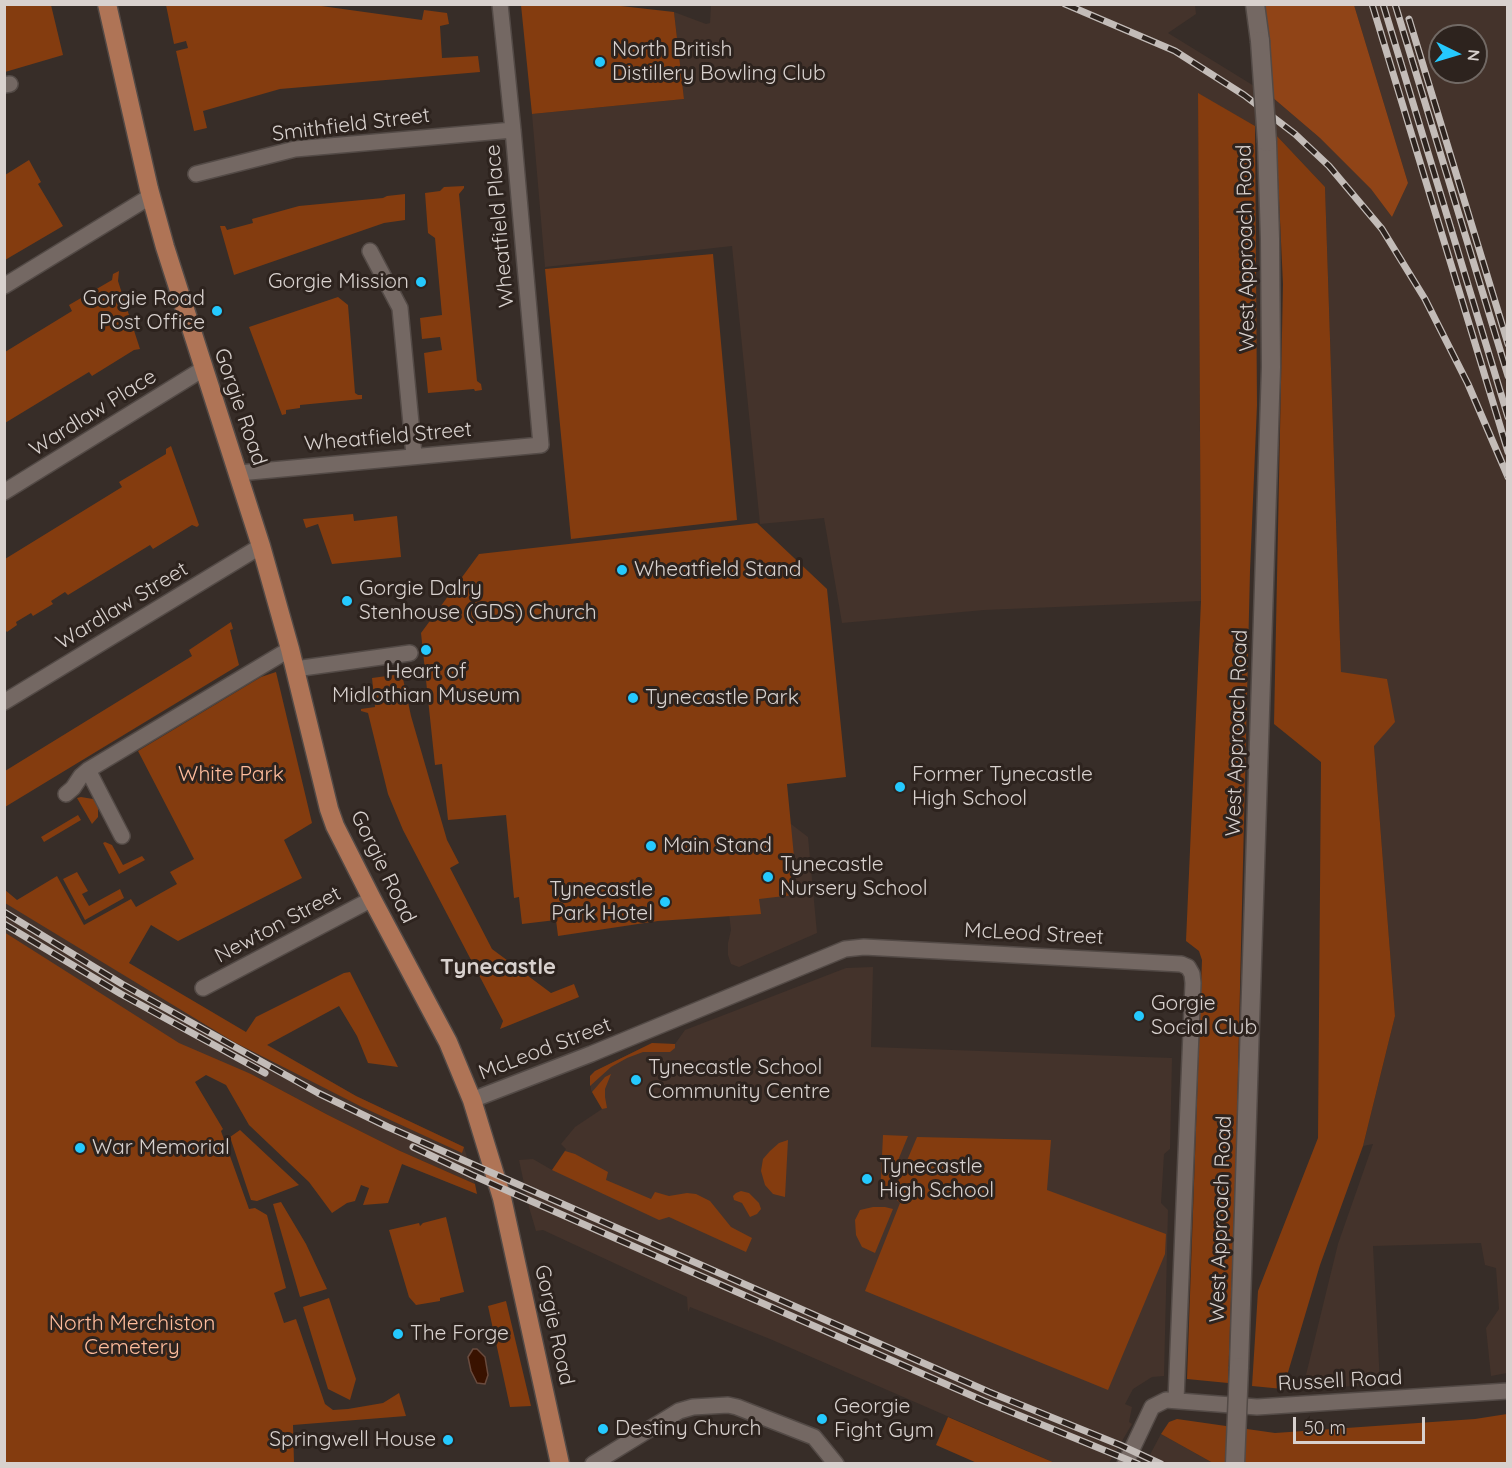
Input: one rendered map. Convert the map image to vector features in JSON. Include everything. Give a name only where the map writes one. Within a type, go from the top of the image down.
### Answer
[{"type":"main road","name":"Gorgie Road","points":[[107,4],[151,196],[174,279],[261,546],[335,826],[451,1048],[472,1100],[502,1198],[560,1464]]},
{"type":"street","name":"Wheatfield Place","points":[[500,4],[541,445]]},
{"type":"street","name":"West Approach Road","points":[[1235,1464],[1271,367],[1267,142],[1255,4]]},
{"type":"street","name":"Smithfield Street","points":[[196,174],[295,148],[513,130]]},
{"type":"street","points":[[4,286],[151,196]]},
{"type":"street","points":[[370,251],[400,308],[414,455]]},
{"type":"street","name":"Wardlaw Place","points":[[4,492],[203,369]]},
{"type":"street","name":"Wheatfield Street","points":[[239,473],[541,445]]},
{"type":"street","name":"Wardlaw Street","points":[[4,702],[261,546]]},
{"type":"street","points":[[66,794],[88,771],[290,649]]},
{"type":"street","points":[[295,669],[410,653]]},
{"type":"street","points":[[88,771],[123,836]]},
{"type":"street","name":"Newton Street","points":[[204,988],[372,899]]},
{"type":"street","name":"McLeod Street","points":[[472,1100],[591,1054],[845,949],[864,947],[1181,964],[1188,967],[1193,983],[1176,1400]]},
{"type":"street","name":"Russell Road","points":[[1176,1400],[1257,1407],[1508,1391]]},
{"type":"street","points":[[1125,1464],[1152,1407],[1166,1400],[1176,1400]]},
{"type":"street","points":[[593,1464],[679,1411],[693,1407],[728,1405],[814,1437],[836,1464]]},
{"type":"shaded area","points":[[711,5],[1195,5],[1196,14],[1168,33],[1272,97],[1320,138],[1371,189],[1392,217],[1408,183],[1354,5],[1507,5],[1507,1373],[1491,1376],[1486,1328],[1499,1309],[1496,1268],[1485,1265],[1481,1243],[1373,1246],[1380,1384],[1311,1389],[1304,1383],[1338,1244],[1373,1144],[1363,1146],[1395,1016],[1374,746],[1341,672],[1325,187],[1276,135],[1255,126],[1198,94],[1201,601],[984,610],[842,623],[824,518],[760,524],[732,246],[545,267],[532,114],[684,99],[674,12],[706,24],[710,23]]},
{"type":"shaded area","points":[[1264,5],[1354,5],[1408,183],[1392,217],[1371,189],[1320,138],[1272,97]]},
{"type":"shaded area","name":"Tynecastle Nursery School","points":[[791,824],[808,837],[817,933],[739,967],[731,964],[728,943],[731,930],[719,830]]},
{"type":"shaded area","points":[[5,890],[17,900],[356,1096],[464,1147],[475,1184],[398,1150],[251,1074],[162,1049],[5,934]]},
{"type":"shaded area","name":"Tynecastle High School","points":[[873,967],[871,1047],[1172,1058],[1170,1149],[1164,1154],[1161,1203],[1168,1210],[1164,1376],[1152,1377],[1133,1389],[1125,1404],[1132,1407],[1129,1422],[1132,1424],[1109,1463],[1055,1463],[770,1339],[690,1307],[688,1312],[687,1297],[543,1230],[536,1231],[519,1160],[533,1159],[552,1170],[566,1149],[561,1144],[575,1127],[602,1109],[591,1090],[590,1076],[595,1071],[652,1043],[675,1044],[685,1030],[846,968]]},
{"type":"shaded area","points":[[473,1349],[477,1349],[485,1357],[488,1375],[485,1384],[477,1383],[471,1371],[468,1357]]},
{"type":"shaded area","points":[[1161,1434],[1213,1463],[1145,1464]]},
{"type":"green space","points":[[307,4],[422,20],[424,10],[447,13],[449,24],[440,26],[442,58],[478,56],[480,72],[280,89],[203,111],[207,128],[194,131],[176,51],[188,48],[186,41],[174,44],[166,5]]},
{"type":"green space","points":[[4,5],[51,5],[63,55],[5,72]]},
{"type":"green space","points":[[521,5],[612,5],[674,12],[684,99],[532,114]]},
{"type":"green space","points":[[1198,93],[1255,126],[1257,405],[1250,571],[1228,1383],[1187,1379],[1202,960],[1199,951],[1186,941],[1201,601]]},
{"type":"green space","points":[[1276,135],[1325,187],[1341,672],[1387,679],[1395,722],[1374,746],[1395,1016],[1363,1146],[1320,1265],[1283,1389],[1252,1386],[1258,1291],[1318,1138],[1321,762],[1274,724],[1283,284]]},
{"type":"green space","points":[[29,160],[41,182],[38,184],[63,226],[5,260],[5,175]]},
{"type":"green space","points":[[464,186],[459,194],[477,381],[481,384],[482,390],[428,393],[424,353],[442,350],[440,337],[422,339],[420,318],[442,315],[435,238],[428,233],[425,193],[440,191],[444,187]]},
{"type":"green space","points":[[405,194],[405,220],[384,223],[234,275],[220,226],[225,226],[227,230],[253,223],[252,219],[299,206]]},
{"type":"green space","points":[[713,254],[737,520],[571,539],[545,269]]},
{"type":"green space","points":[[119,271],[118,281],[140,349],[134,350],[92,376],[89,372],[5,423],[5,352],[72,311],[69,305],[112,280],[113,274]]},
{"type":"green space","points":[[338,297],[348,305],[355,393],[362,395],[362,399],[300,405],[300,408],[286,410],[286,414],[282,415],[249,327]]},
{"type":"green space","points":[[171,446],[199,525],[197,527],[192,525],[153,549],[150,545],[68,595],[65,592],[51,601],[53,604],[33,616],[31,613],[16,622],[17,625],[7,632],[5,630],[5,559],[122,487],[119,482],[166,454],[166,449]]},
{"type":"green space","points":[[353,514],[354,521],[397,516],[401,557],[332,564],[318,524],[306,528],[303,519]]},
{"type":"green space","name":"Tynecastle Park","points":[[757,523],[827,589],[846,777],[787,784],[795,867],[790,868],[793,895],[759,899],[761,914],[658,921],[558,936],[556,920],[522,924],[519,897],[514,898],[506,815],[448,820],[442,764],[435,765],[421,633],[479,554]]},
{"type":"green space","points":[[231,622],[233,629],[230,630],[239,665],[5,807],[5,771],[192,656],[189,650]]},
{"type":"green space","name":"White Park","points":[[276,672],[312,823],[284,840],[302,878],[178,941],[151,925],[129,963],[246,1032],[256,1017],[350,972],[398,1067],[368,1063],[357,1036],[339,1006],[267,1045],[356,1096],[464,1147],[462,1153],[362,1107],[234,1042],[5,903],[5,890],[17,900],[57,876],[84,925],[131,899],[136,907],[177,884],[170,872],[194,859],[138,751],[261,677]]},
{"type":"green space","points":[[402,674],[411,716],[447,840],[459,863],[450,868],[492,949],[551,993],[574,984],[579,997],[500,1029],[503,1021],[403,830],[388,794],[368,713],[361,711],[361,709],[375,707],[372,678]]},
{"type":"green space","points":[[77,798],[93,799],[98,806],[98,817],[92,824]]},
{"type":"green space","points":[[78,815],[81,820],[44,842],[41,837]]},
{"type":"green space","points":[[103,843],[112,845],[123,865],[142,856],[145,860],[119,874]]},
{"type":"green space","points":[[77,872],[88,891],[82,894],[89,906],[120,889],[124,898],[85,920],[63,879]]},
{"type":"green space","name":"North Merchiston Cemetery","points":[[4,932],[179,1043],[251,1074],[398,1150],[475,1184],[477,1194],[402,1164],[388,1203],[363,1205],[369,1188],[361,1185],[355,1201],[347,1203],[332,1213],[309,1182],[249,1125],[226,1085],[206,1075],[195,1082],[223,1129],[221,1131],[249,1209],[255,1208],[267,1215],[286,1288],[274,1293],[284,1323],[296,1319],[325,1404],[333,1410],[348,1409],[383,1403],[399,1393],[406,1416],[293,1425],[294,1463],[5,1463]]},
{"type":"green space","points":[[652,1043],[675,1044],[675,1048],[670,1052],[643,1052],[627,1058],[611,1067],[590,1086],[590,1076],[595,1071]]},
{"type":"green space","points":[[611,1074],[605,1089],[607,1108],[602,1109],[592,1092],[605,1077]]},
{"type":"green space","points":[[240,1130],[299,1185],[257,1201],[251,1200],[230,1137]]},
{"type":"green space","points":[[883,1135],[908,1136],[883,1197],[880,1197]]},
{"type":"green space","points":[[917,1137],[1051,1140],[1047,1190],[1166,1234],[1165,1254],[1108,1390],[865,1291],[900,1203],[895,1198],[894,1191]]},
{"type":"green space","points":[[788,1140],[785,1197],[773,1194],[765,1185],[761,1171],[763,1159],[779,1143]]},
{"type":"green space","points":[[565,1151],[608,1172],[606,1180],[651,1199],[655,1192],[669,1196],[687,1193],[696,1194],[710,1201],[731,1227],[752,1238],[746,1252],[669,1217],[659,1220],[552,1170]]},
{"type":"green space","points":[[741,1191],[749,1193],[759,1203],[761,1209],[757,1214],[750,1217],[742,1203],[734,1200],[733,1196]]},
{"type":"green space","points":[[281,1202],[306,1244],[327,1289],[300,1297],[273,1204]]},
{"type":"green space","points":[[873,1207],[893,1209],[875,1253],[862,1247],[856,1235],[855,1220],[860,1210]]},
{"type":"green space","points":[[446,1217],[464,1292],[440,1298],[440,1301],[416,1305],[409,1297],[389,1230],[419,1223],[420,1226],[423,1223]]},
{"type":"green space","points":[[329,1298],[356,1379],[350,1400],[328,1389],[303,1307]]},
{"type":"green space","points":[[506,1301],[531,1406],[510,1407],[488,1306]]},
{"type":"green space","points":[[1507,1414],[1507,1463],[1213,1463],[1161,1434],[1169,1422],[1177,1419],[1275,1433],[1475,1419]]},
{"type":"green space","points":[[948,1417],[1055,1463],[977,1463],[936,1445]]},
{"type":"railway","points":[[1065,4],[1175,51],[1244,95],[1295,134],[1329,166],[1382,229],[1425,299],[1468,384],[1508,477]]},
{"type":"railway","points":[[1372,4],[1508,452]]},
{"type":"railway","points":[[1383,4],[1508,417]]},
{"type":"railway","points":[[1395,4],[1508,376]]},
{"type":"railway","points":[[1409,19],[1508,344]]},
{"type":"railway","points":[[4,912],[122,984],[318,1093],[388,1127],[989,1392],[1161,1464]]},
{"type":"railway","points":[[4,924],[121,994],[265,1073]]},
{"type":"railway","points":[[413,1147],[984,1401],[1138,1464]]},
{"type":"place","name":"North British Distillery Bowling Club","points":[[600,62]]},
{"type":"place","name":"Gorgie Mission","points":[[421,282]]},
{"type":"place","name":"Gorgie Road Post Office","points":[[217,311]]},
{"type":"place","name":"Wheatfield Stand","points":[[622,570]]},
{"type":"place","name":"Gorgie Dalry Stenhouse (GDS) Church","points":[[347,601]]},
{"type":"place","name":"Heart of Midlothian Museum","points":[[426,650]]},
{"type":"place","name":"Tynecastle Park","points":[[633,698]]},
{"type":"place","name":"Former Tynecastle High School","points":[[900,787]]},
{"type":"place","name":"Main Stand","points":[[651,846]]},
{"type":"place","name":"Tynecastle Nursery School","points":[[768,877]]},
{"type":"place","name":"Tynecastle Park Hotel","points":[[665,902]]},
{"type":"place","name":"Gorgie Social Club","points":[[1139,1016]]},
{"type":"place","name":"Tynecastle School Community Centre","points":[[636,1080]]},
{"type":"place","name":"War Memorial","points":[[80,1148]]},
{"type":"place","name":"Tynecastle High School","points":[[867,1179]]},
{"type":"place","name":"The Forge","points":[[398,1334]]},
{"type":"place","name":"Georgie Fight Gym","points":[[822,1419]]},
{"type":"place","name":"Destiny Church","points":[[603,1429]]},
{"type":"place","name":"Springwell House","points":[[448,1440]]},
{"type":"district","name":"Tynecastle","points":[[498,967]]}]
